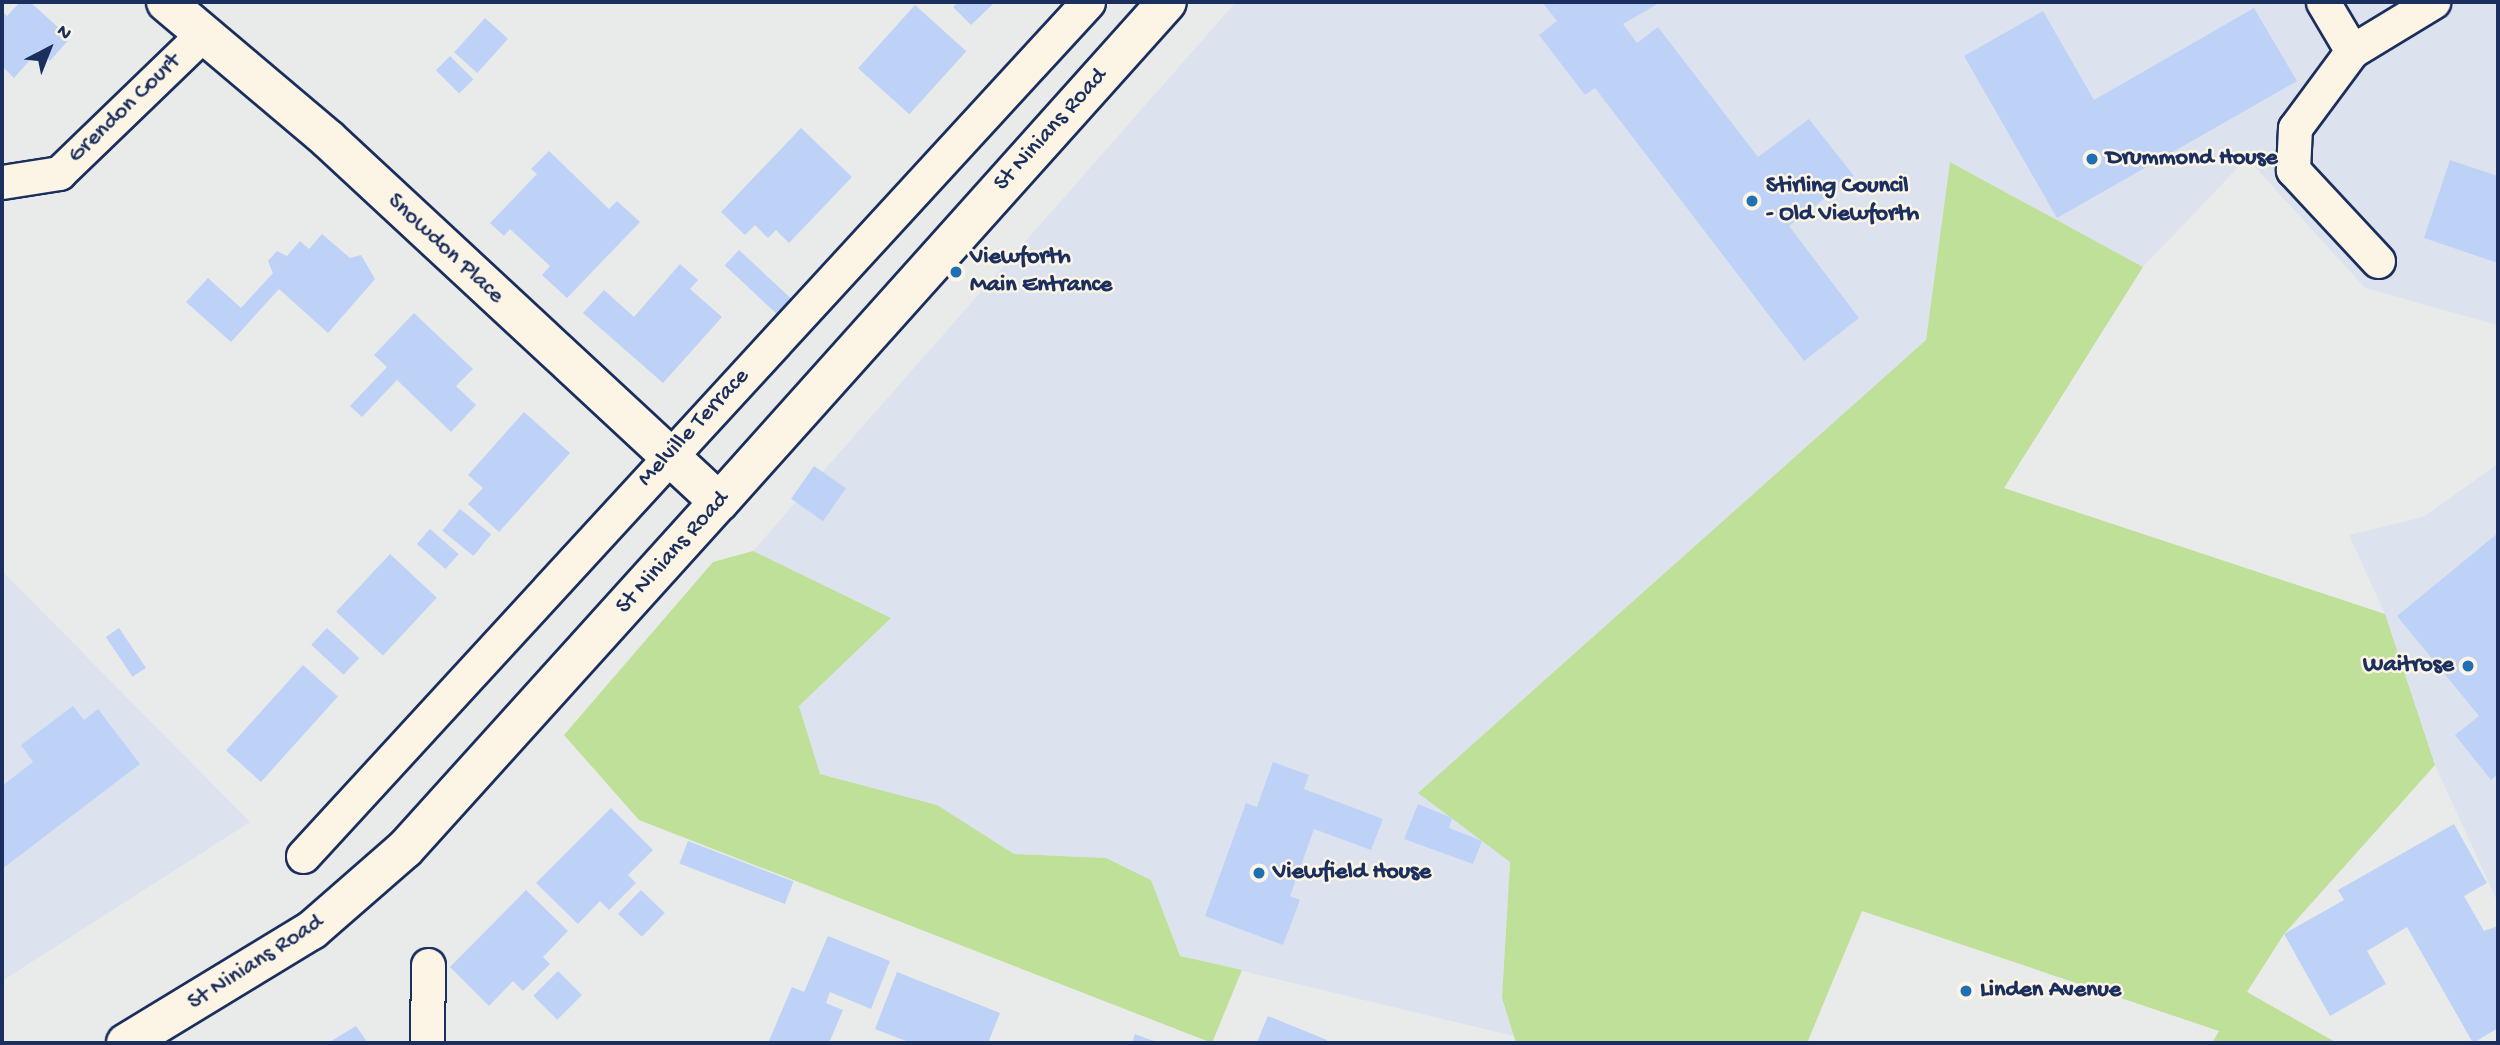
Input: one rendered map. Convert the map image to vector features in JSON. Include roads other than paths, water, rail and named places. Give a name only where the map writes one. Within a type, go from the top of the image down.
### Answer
[{"type":"main road","name":"Snowdon Place","points":[[166,2],[328,139],[719,502]]},
{"type":"main road","name":"St Ninians Road","points":[[127,1043],[312,930],[405,849],[1167,2]]},
{"type":"street","name":"Melville Terrace","points":[[303,856],[503,645],[668,456],[1088,2]]},
{"type":"street","points":[[2323,2],[2352,51]]},
{"type":"street","points":[[2378,261],[2293,170],[2295,128],[2352,51],[2433,2]]},
{"type":"street","name":"Grendon Court","points":[[2,182],[59,173],[203,34]]},
{"type":"street","points":[[427,1043],[428,965]]},
{"type":"place","name":"Drummond House","points":[[2092,159]]},
{"type":"place","name":"Stirling Council - Old Viewforth","points":[[1752,201]]},
{"type":"place","name":"Viewforth Main Entrance","points":[[956,272]]},
{"type":"place","name":"Waitrose","points":[[2468,666]]},
{"type":"place","name":"Viewfield House","points":[[1259,873]]},
{"type":"place","name":"Linden Avenue","points":[[1966,991]]}]
